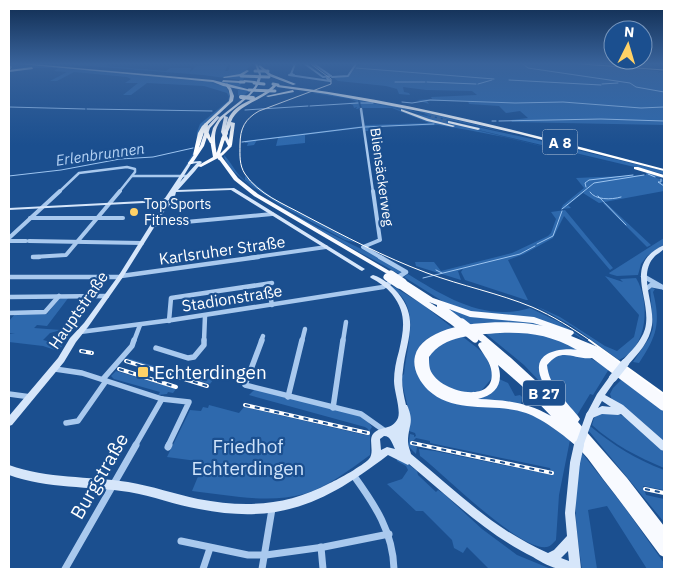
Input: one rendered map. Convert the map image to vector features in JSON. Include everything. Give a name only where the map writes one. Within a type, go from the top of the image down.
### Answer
[{"type":"highway","points":[[230,91],[232,98],[223,132],[230,145]]},
{"type":"highway","points":[[236,91],[237,96],[253,98],[263,94],[262,91]]},
{"type":"highway","points":[[195,154],[202,146],[208,128],[254,91]]},
{"type":"highway","points":[[190,163],[199,144],[201,130],[207,123],[261,98],[272,91]]},
{"type":"highway","name":"A 8","points":[[293,91],[312,92],[399,107],[426,116],[550,142],[664,169]]},
{"type":"highway","name":"A 8","points":[[318,91],[399,107],[431,116]]},
{"type":"highway","name":"A 8","points":[[322,91],[359,96]]},
{"type":"highway","name":"A 8","points":[[333,91],[413,107],[664,169]]},
{"type":"highway","points":[[261,98],[283,92],[312,92]]},
{"type":"highway","points":[[399,107],[434,122],[485,132]]},
{"type":"highway","points":[[217,157],[230,118],[229,112]]},
{"type":"highway","points":[[212,142],[215,128],[229,112]]},
{"type":"highway","points":[[199,166],[224,153],[230,145],[233,120],[229,112]]},
{"type":"highway","points":[[217,157],[217,133],[229,112]]},
{"type":"highway","name":"A 8","points":[[449,122],[664,176]]},
{"type":"highway","points":[[207,123],[205,130],[212,142]]},
{"type":"highway","name":"B 27","points":[[212,142],[217,157],[236,179],[256,195],[389,275],[458,323]]},
{"type":"highway","name":"B 27","points":[[401,283],[429,299],[540,389],[600,453],[664,534]]},
{"type":"highway","points":[[429,299],[470,314],[524,318],[542,322],[568,332],[595,349],[664,399]]},
{"type":"highway","points":[[584,447],[552,422],[525,408],[502,403],[460,401],[440,393],[432,388],[419,370],[418,355],[424,344],[438,335],[463,329],[496,325],[524,325],[544,328],[565,335],[595,349]]},
{"type":"highway","points":[[480,341],[494,364],[497,374],[494,384],[483,393],[466,396],[446,391],[435,383],[426,369],[424,361],[426,352],[440,341],[471,333],[509,330],[532,331],[555,337],[588,352],[664,407]]},
{"type":"highway","name":"B 27","points":[[480,341],[525,383],[584,447],[664,551]]},
{"type":"highway","points":[[600,453],[589,435],[550,388],[544,373],[543,364],[552,354],[564,352],[582,354],[610,367]]},
{"type":"main road","points":[[190,163],[200,162],[199,166]]},
{"type":"main road","name":"Hauptstraße","points":[[9,422],[55,369],[70,343],[107,296],[142,243],[166,201],[184,176],[190,163]]},
{"type":"main road","name":"Hauptstraße","points":[[174,190],[184,176],[199,166]]},
{"type":"main road","points":[[9,470],[32,476],[150,491],[226,509],[272,509],[314,497],[354,476],[392,446],[403,425],[398,377],[407,326],[407,315],[402,301],[386,286],[362,269],[237,191],[226,188],[174,190],[164,198],[152,201]]},
{"type":"main road","points":[[9,209],[166,201]]},
{"type":"main road","points":[[384,432],[392,446],[500,533],[519,546],[546,557],[554,563],[575,569],[571,539],[570,504],[574,462],[590,415],[600,396],[646,336],[649,325],[648,306],[642,277],[648,261],[664,247]]},
{"type":"main road","points":[[600,396],[609,406],[630,417]]},
{"type":"main road","points":[[600,396],[630,417],[664,447]]},
{"type":"main road","points":[[402,405],[408,419],[403,445],[414,462]]},
{"type":"main road","points":[[590,415],[602,410],[618,411]]},
{"type":"main road","points":[[372,462],[377,445],[376,439],[384,432],[397,426],[403,416]]},
{"type":"main road","points":[[377,445],[392,446]]},
{"type":"main road","points":[[546,557],[558,554],[571,539]]},
{"type":"street","name":"Bliensäckerweg","points":[[361,109],[380,240],[369,242],[363,247],[406,272],[386,286]]},
{"type":"street","points":[[9,239],[79,173],[130,168],[136,171],[110,204],[63,257],[33,257]]},
{"type":"street","points":[[132,176],[184,176]]},
{"type":"street","points":[[176,176],[184,176]]},
{"type":"street","points":[[153,225],[272,214]]},
{"type":"street","points":[[30,218],[123,218]]},
{"type":"street","points":[[9,239],[142,243]]},
{"type":"street","name":"Karlsruher Straße","points":[[9,277],[120,277],[326,247]]},
{"type":"street","points":[[642,277],[664,288]]},
{"type":"street","points":[[169,321],[171,298],[270,283],[272,305]]},
{"type":"street","points":[[645,290],[651,285],[664,288]]},
{"type":"street","name":"Stadionstraße","points":[[80,332],[205,316],[386,286]]},
{"type":"street","points":[[9,313],[45,312],[58,296]]},
{"type":"street","points":[[9,297],[107,296]]},
{"type":"street","points":[[156,348],[188,358],[194,357],[204,344],[205,316]]},
{"type":"street","points":[[333,408],[346,322]]},
{"type":"street","points":[[66,423],[78,421],[105,380],[132,346],[140,325]]},
{"type":"street","points":[[288,397],[306,329]]},
{"type":"street","points":[[263,336],[245,385],[361,414],[384,432]]},
{"type":"street","points":[[55,369],[65,369],[105,380],[162,399],[189,402],[168,447]]},
{"type":"street","points":[[9,394],[30,397]]},
{"type":"street","name":"Burgstraße","points":[[65,569],[162,399]]},
{"type":"street","points":[[354,476],[377,510],[389,534],[393,548],[394,569]]},
{"type":"street","points":[[262,569],[266,555],[272,509]]},
{"type":"street","points":[[181,541],[248,555],[266,555],[322,547],[389,534]]},
{"type":"street","points":[[322,547],[323,569]]},
{"type":"street","points":[[203,569],[210,548]]},
{"type":"green space","points":[[128,91],[136,91],[131,95],[123,95]]},
{"type":"green space","points":[[220,91],[228,91],[231,98],[228,103],[203,125],[199,132],[197,149],[181,174],[196,148],[197,132],[200,124],[228,101],[227,93]]},
{"type":"green space","points":[[238,91],[249,91],[242,97],[238,95]]},
{"type":"green space","points":[[398,91],[404,91],[410,95],[399,94]]},
{"type":"green space","points":[[471,91],[664,91],[664,125],[512,122],[511,120],[528,118],[520,111],[506,113],[499,106],[469,104],[468,101],[427,101],[429,104],[417,100],[432,99],[431,97],[477,95]]},
{"type":"green space","points":[[313,93],[326,93],[369,100],[422,114],[347,97],[358,100],[360,108],[356,109],[357,107],[354,108],[353,105],[347,103],[357,102],[350,99]]},
{"type":"green space","points":[[359,100],[395,108],[440,124],[461,128],[409,112],[664,171],[664,174],[449,123],[642,171],[504,137],[438,125],[374,127],[374,131],[365,131],[365,125],[429,123],[392,108],[362,108]]},
{"type":"green space","points":[[412,109],[513,134],[429,115]]},
{"type":"green space","points":[[363,126],[362,128],[305,135],[305,143],[276,146],[278,138],[257,140],[254,145],[247,146],[248,143],[245,143],[245,141]]},
{"type":"green space","points":[[224,155],[240,176],[231,168]]},
{"type":"green space","points":[[646,172],[664,178],[653,177],[664,180],[664,182],[659,181],[664,184],[664,191],[599,203],[583,193],[568,205],[571,208],[561,209],[563,205],[584,188],[576,178],[646,175]]},
{"type":"green space","points":[[245,176],[274,199],[357,243],[345,240],[280,205],[245,180]]},
{"type":"green space","points":[[603,203],[606,203],[651,245],[647,247]]},
{"type":"green space","points":[[280,206],[400,269],[401,272],[399,274],[331,237],[301,219]]},
{"type":"green space","points":[[565,210],[613,268],[610,270],[564,216],[553,238],[524,254],[508,260],[528,300],[465,280],[461,272],[463,269],[458,271],[461,280],[416,266],[415,262],[434,262],[441,271],[512,253],[548,236],[556,219],[551,212]]},
{"type":"green space","points":[[664,238],[664,244],[647,256],[641,264],[638,275],[617,276],[609,273]]},
{"type":"green space","points":[[408,274],[436,291],[466,305],[497,312],[513,312],[530,308],[559,322],[594,346],[568,330],[534,318],[469,311],[447,304],[404,277]]},
{"type":"green space","points":[[605,276],[623,282],[620,279],[636,278],[641,288],[645,311],[644,323],[636,345],[629,354],[619,360],[572,326],[536,306],[560,317],[605,346],[617,351],[634,337],[639,315]]},
{"type":"green space","points":[[391,285],[422,304],[454,329],[441,332],[429,338],[424,341],[417,351],[415,358],[433,391],[527,410],[570,440],[559,495],[556,540],[550,546],[534,545],[501,525],[420,456],[419,449],[552,475],[550,468],[430,443],[430,441],[416,438],[412,442],[417,447],[416,454],[408,446],[410,434],[414,435],[414,437],[416,436],[415,433],[409,431],[410,417],[402,376],[404,374],[410,336],[410,317],[404,300]]},
{"type":"green space","points":[[650,287],[655,289],[653,292],[657,312],[656,329],[650,345],[639,363],[633,362],[650,337],[653,328]]},
{"type":"green space","points":[[69,297],[47,326],[37,325],[34,328],[61,330],[50,333],[43,340],[63,345],[58,351],[43,346],[9,342],[9,334],[15,334],[9,333],[9,321],[15,314],[47,314],[59,299]]},
{"type":"green space","points":[[450,309],[532,322],[578,339],[472,326]]},
{"type":"green space","points":[[528,332],[555,338],[588,354],[558,350],[546,356],[546,385],[543,385],[524,365],[485,333]]},
{"type":"green space","points":[[462,336],[486,357],[491,368],[493,377],[481,391],[464,393],[452,390],[429,372],[430,355],[435,346]]},
{"type":"green space","points":[[564,353],[590,358],[609,369],[593,395],[590,394],[576,417],[556,393],[545,371],[548,360]]},
{"type":"green space","points":[[127,358],[184,375],[186,372],[213,380],[210,384]]},
{"type":"green space","points":[[116,371],[176,389],[173,393],[168,392],[167,394],[158,395],[160,392],[114,379],[111,376]]},
{"type":"green space","points":[[499,379],[508,383],[515,396],[520,395],[522,397],[521,405],[464,398],[478,398]]},
{"type":"green space","points":[[622,379],[664,410],[664,444],[644,424],[612,400],[610,394]]},
{"type":"green space","name":"Friedhof Echterdingen","points":[[255,389],[360,416],[372,427],[370,430],[370,455],[338,478],[321,487],[290,497],[248,498],[192,491],[204,462],[167,457],[190,410],[201,411],[203,407],[208,408],[209,405],[239,413],[244,407],[365,435],[369,432],[365,427],[249,395]]},
{"type":"green space","points":[[601,413],[624,416],[642,430],[664,452],[664,468],[626,450],[592,425],[594,418]]},
{"type":"green space","points":[[590,426],[644,462],[664,470],[664,490],[643,486],[646,495],[664,499],[664,522],[588,430]]},
{"type":"green space","points":[[582,453],[625,508],[664,563],[664,569],[647,569],[607,506],[588,510],[597,569],[582,569],[576,525],[576,497]]},
{"type":"green space","points":[[397,456],[417,471],[418,475],[436,492],[438,490],[444,494],[482,529],[517,555],[551,569],[489,569],[467,547],[463,553],[454,548],[452,540],[423,511],[416,511],[387,484],[402,479],[408,470],[406,466],[397,461]]},
{"type":"waterway","points":[[658,91],[664,92]]},
{"type":"waterway","points":[[402,102],[412,103],[430,100],[515,103],[563,102],[641,108],[664,107]]},
{"type":"waterway","points":[[310,106],[358,103]]},
{"type":"waterway","points":[[361,103],[373,103]]},
{"type":"waterway","points":[[245,110],[308,106]]},
{"type":"waterway","points":[[9,107],[85,109]]},
{"type":"waterway","points":[[87,109],[212,111]]},
{"type":"waterway","points":[[499,121],[601,119],[664,121]]},
{"type":"waterway","name":"Erlenbrunnen","points":[[365,127],[434,124]]},
{"type":"waterway","name":"Erlenbrunnen","points":[[242,142],[363,127]]},
{"type":"waterway","name":"Erlenbrunnen","points":[[9,176],[61,170],[120,159],[153,157],[193,148]]},
{"type":"waterway","points":[[648,174],[655,177]]},
{"type":"waterway","points":[[586,187],[585,183],[589,180],[633,175]]},
{"type":"waterway","points":[[562,209],[594,183],[644,175]]},
{"type":"waterway","points":[[661,179],[661,182],[658,182],[664,186]]},
{"type":"waterway","points":[[590,192],[592,195],[600,198]]},
{"type":"waterway","points":[[600,198],[613,199],[621,197]]},
{"type":"waterway","points":[[600,198],[626,225]]},
{"type":"waterway","points":[[537,244],[553,236],[562,211]]},
{"type":"waterway","points":[[423,278],[520,254],[535,246]]},
{"type":"waterway","points":[[436,270],[442,273]]},
{"type":"tunnel","points":[[431,116],[449,122]]},
{"type":"tram line","points":[[312,91],[259,111],[250,117],[244,125],[240,139],[240,160],[243,171],[250,181],[264,193],[280,202],[380,253],[427,273],[532,307],[562,322],[591,341]]},
{"type":"tram line","points":[[589,340],[664,394]]},
{"type":"railway","points":[[81,351],[92,353]]},
{"type":"railway","points":[[126,361],[207,386]]},
{"type":"railway","points":[[119,369],[176,387]]},
{"type":"railway","points":[[245,405],[368,433]]},
{"type":"railway","points":[[412,443],[552,473]]},
{"type":"railway","points":[[645,489],[664,493]]},
{"type":"place","name":"Top Sports Fitness","points":[[134,212]]},
{"type":"place","name":"Echterdingen","points":[[143,372]]}]
